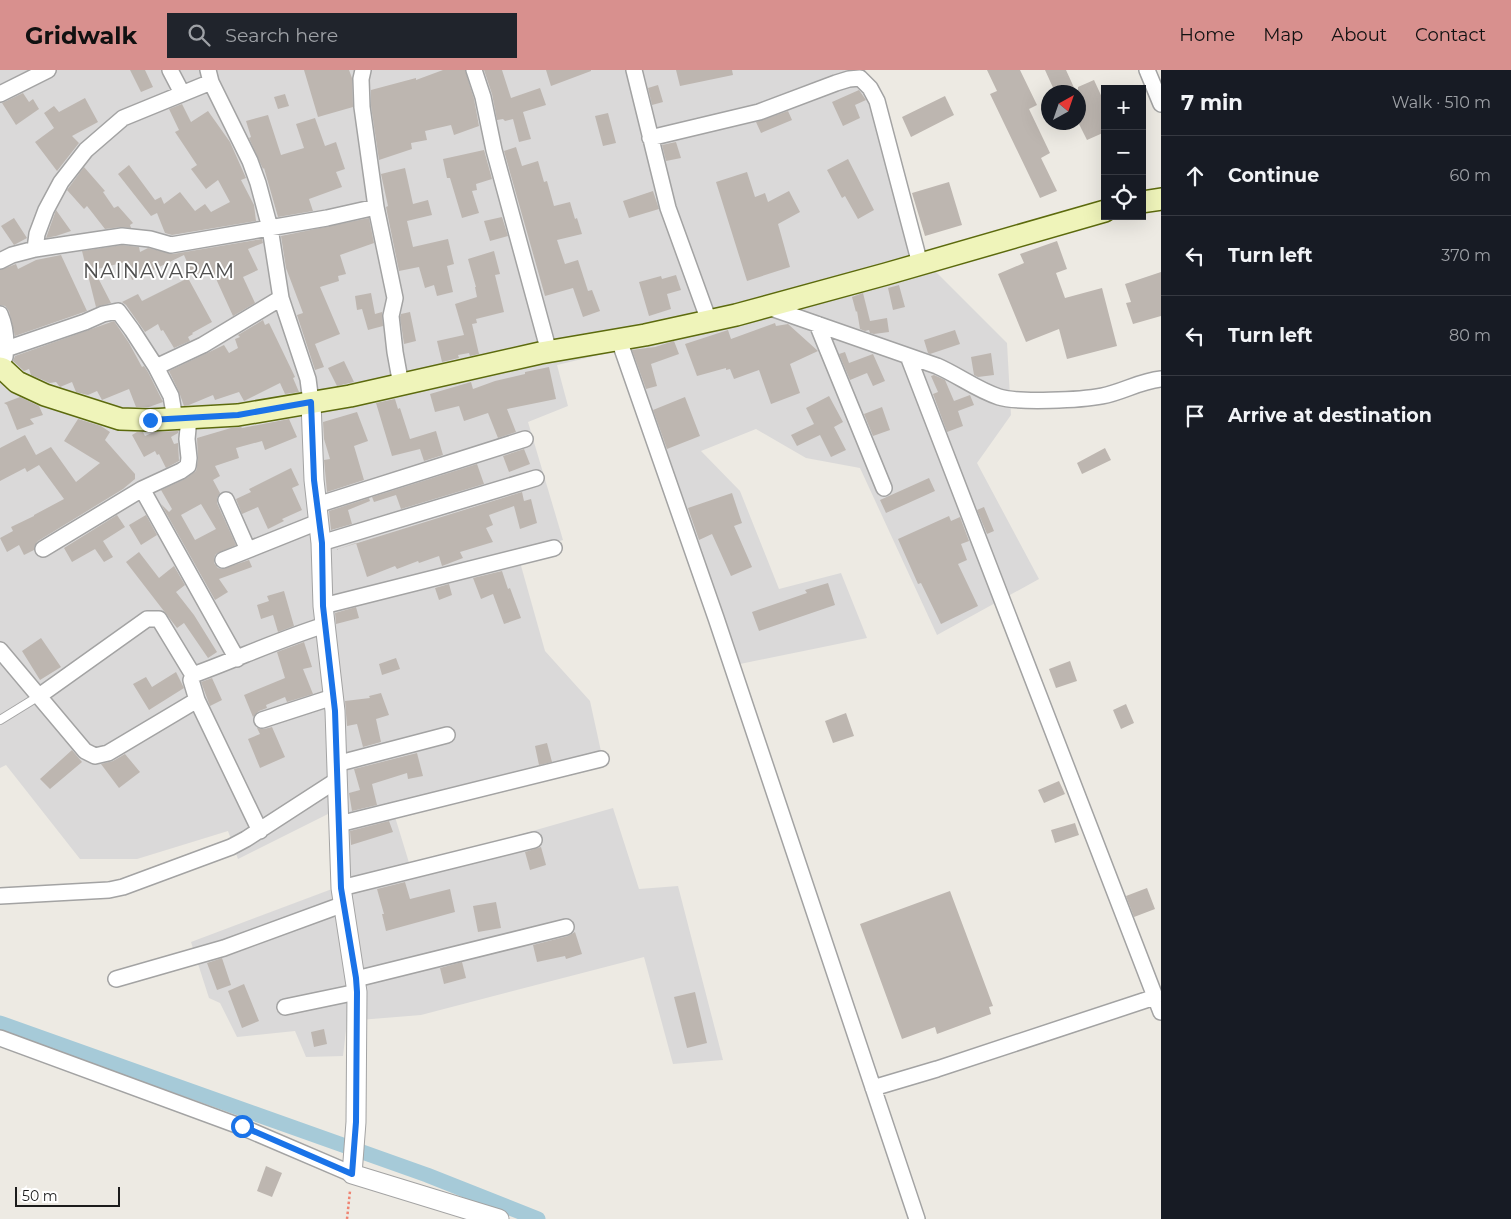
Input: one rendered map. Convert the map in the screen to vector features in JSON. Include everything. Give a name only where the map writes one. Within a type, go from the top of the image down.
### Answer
[{"type":"main road","points":[[1146,202],[1161,200]]},
{"type":"main road","points":[[3,362],[17,382],[45,395],[120,419],[182,419],[238,415],[401,385],[549,352],[619,340],[709,321],[768,307],[1101,212]]},
{"type":"street","points":[[0,94],[48,70]]},
{"type":"street","points":[[170,70],[182,93]]},
{"type":"street","points":[[363,70],[361,79],[362,107],[376,207],[395,298],[391,316],[401,385]]},
{"type":"street","points":[[474,70],[483,97],[494,150],[549,352]]},
{"type":"street","points":[[634,70],[668,208],[709,321]]},
{"type":"street","points":[[863,70],[876,101],[920,264]]},
{"type":"street","points":[[1147,70],[1161,104]]},
{"type":"street","points":[[35,248],[37,234],[46,210],[60,182],[86,150],[123,118],[182,93],[210,76],[250,161],[258,183],[270,228],[281,298],[308,379],[311,402],[314,480],[322,543],[324,616],[333,697],[342,896],[356,985],[356,1122],[352,1168]]},
{"type":"street","points":[[650,138],[759,112],[849,78],[860,78],[870,88]]},
{"type":"street","points":[[0,261],[35,248],[122,236],[150,239],[171,245],[327,218],[376,207]]},
{"type":"street","points":[[156,367],[203,345],[281,298]]},
{"type":"street","points":[[768,307],[950,372],[984,391],[1012,400],[1105,396],[1143,381],[1161,379]]},
{"type":"street","points":[[0,314],[5,325],[3,362],[103,314],[118,311],[156,367],[182,419],[187,439],[188,466],[142,489],[43,550]]},
{"type":"street","points":[[817,324],[884,488]]},
{"type":"street","points":[[619,340],[716,618],[917,1219]]},
{"type":"street","points":[[908,356],[1158,995],[1161,1012]]},
{"type":"street","points":[[223,560],[248,550],[317,514],[525,438]]},
{"type":"street","points":[[322,543],[536,478]]},
{"type":"street","points":[[142,489],[236,659]]},
{"type":"street","points":[[226,500],[248,550]]},
{"type":"street","points":[[193,675],[289,636],[324,616],[554,548]]},
{"type":"street","points":[[39,696],[147,619],[159,619],[193,675],[191,680],[198,700],[260,830]]},
{"type":"street","points":[[0,650],[85,752],[95,756],[108,753],[198,700]]},
{"type":"street","points":[[262,720],[333,697]]},
{"type":"street","points":[[0,896],[109,890],[123,887],[232,846],[260,830],[337,772],[447,736]]},
{"type":"street","points":[[339,824],[601,759]]},
{"type":"street","points":[[116,979],[224,948],[342,896],[534,840]]},
{"type":"street","points":[[285,1007],[356,985],[566,927]]},
{"type":"street","points":[[873,1088],[937,1069],[1158,995]]},
{"type":"street","points":[[0,1038],[352,1168],[499,1219]]},
{"type":"lane","points":[[0,720],[39,696]]},
{"type":"path","points":[[347,1219],[352,1168]]},
{"type":"shaded area","points":[[0,70],[865,70],[879,102],[926,262],[1007,343],[1011,415],[977,463],[1039,579],[937,635],[860,468],[806,458],[756,429],[701,451],[740,491],[779,589],[841,573],[867,638],[735,665],[624,349],[557,365],[568,406],[528,422],[563,540],[518,555],[545,651],[590,701],[602,756],[392,807],[410,866],[613,808],[639,889],[678,886],[723,1060],[673,1064],[644,957],[421,1015],[347,1021],[343,1056],[306,1057],[295,1031],[237,1037],[220,1003],[209,998],[191,942],[340,886],[330,813],[238,859],[228,831],[137,859],[80,859],[6,765],[0,768]]},
{"type":"building","points":[[130,70],[145,70],[153,87],[141,92]]},
{"type":"building","points":[[304,70],[349,70],[352,78],[353,107],[318,117]]},
{"type":"building","points":[[443,70],[465,70],[474,99],[479,126],[454,135],[451,125],[425,131],[427,140],[411,143],[412,149],[379,160],[371,106],[371,90],[416,78],[416,80]]},
{"type":"building","points":[[484,70],[502,70],[511,98],[540,88],[546,105],[523,112],[531,139],[519,142],[513,119],[497,120],[492,94]]},
{"type":"building","points":[[546,70],[591,70],[591,71],[551,86]]},
{"type":"building","points":[[676,70],[732,70],[733,75],[680,86]]},
{"type":"building","points":[[987,70],[1020,70],[1037,105],[1029,109],[1050,153],[1041,158],[1057,191],[1040,198],[990,94],[997,91]]},
{"type":"building","points":[[1045,70],[1066,70],[1073,85],[1052,85]]},
{"type":"building","points":[[1094,80],[1101,95],[1101,134],[1087,140],[1082,130],[1086,130],[1086,85],[1083,85]]},
{"type":"building","points":[[658,85],[663,102],[652,105],[648,88]]},
{"type":"building","points":[[859,90],[866,100],[855,105],[860,118],[843,126],[832,102]]},
{"type":"building","points":[[23,93],[29,102],[33,99],[39,109],[16,125],[2,103]]},
{"type":"building","points":[[285,94],[289,106],[278,109],[274,97]]},
{"type":"building","points":[[945,96],[954,115],[911,137],[902,117]]},
{"type":"building","points":[[85,98],[98,122],[72,136],[79,143],[57,171],[35,142],[54,128],[44,113],[54,106],[59,112]]},
{"type":"building","points":[[182,104],[191,122],[208,111],[230,142],[246,178],[241,180],[254,205],[256,221],[172,235],[165,233],[157,213],[151,216],[118,174],[129,165],[155,200],[161,197],[164,204],[180,192],[195,211],[205,204],[211,212],[230,202],[218,180],[206,189],[191,169],[197,165],[175,132],[179,130],[169,109]]},
{"type":"building","points":[[788,111],[792,120],[761,133],[756,122]]},
{"type":"building","points":[[608,113],[616,143],[603,146],[595,116]]},
{"type":"building","points":[[268,115],[281,155],[304,148],[296,124],[315,118],[325,146],[336,142],[345,169],[336,172],[342,187],[309,199],[313,211],[278,217],[264,168],[249,138],[251,137],[246,121]]},
{"type":"building","points":[[676,142],[681,158],[666,161],[662,145]]},
{"type":"building","points":[[516,147],[522,166],[538,161],[544,182],[547,181],[554,206],[570,202],[582,234],[557,240],[565,264],[578,260],[588,291],[592,290],[600,311],[583,317],[573,288],[545,296],[504,151]]},
{"type":"building","points":[[484,150],[492,179],[476,184],[477,190],[472,191],[479,213],[462,218],[450,178],[447,178],[443,159]]},
{"type":"building","points":[[848,159],[874,210],[858,219],[845,196],[842,198],[827,170]]},
{"type":"building","points":[[84,167],[105,191],[103,192],[114,208],[118,206],[133,223],[130,225],[131,228],[105,229],[87,206],[84,209],[67,190]]},
{"type":"building","points":[[405,168],[413,204],[428,200],[432,215],[407,221],[413,247],[448,239],[454,264],[447,266],[453,292],[437,296],[434,285],[425,288],[419,267],[399,271],[381,174]]},
{"type":"building","points":[[747,172],[755,197],[765,193],[768,202],[789,191],[800,212],[778,224],[790,267],[747,281],[716,182]]},
{"type":"building","points":[[949,182],[962,225],[925,236],[912,193]]},
{"type":"building","points":[[653,191],[659,209],[629,218],[623,201]]},
{"type":"building","points":[[56,210],[71,231],[46,238]]},
{"type":"building","points":[[502,217],[508,236],[490,241],[484,221]]},
{"type":"building","points":[[14,218],[27,238],[14,245],[1,226]]},
{"type":"building","points":[[369,218],[374,243],[340,255],[346,274],[338,276],[339,281],[320,287],[340,334],[315,344],[324,367],[315,370],[297,315],[303,313],[286,268],[281,236]]},
{"type":"building","points":[[262,239],[263,243],[248,249],[258,270],[243,277],[255,303],[233,316],[212,270],[209,271],[208,269],[193,276],[184,255],[132,280],[125,262],[94,270],[111,303],[96,307],[82,251],[122,245],[139,247],[140,252],[148,248],[173,254]]},
{"type":"building","points":[[1057,241],[1067,269],[1056,273],[1065,298],[1102,288],[1117,346],[1067,359],[1059,329],[1026,342],[998,274],[1024,263],[1020,254]]},
{"type":"building","points":[[494,251],[500,274],[495,275],[504,312],[476,319],[477,323],[472,324],[479,354],[470,356],[469,353],[458,355],[459,358],[442,362],[437,341],[464,335],[455,304],[477,297],[468,259]]},
{"type":"building","points":[[61,255],[87,311],[15,336],[9,311],[5,306],[0,305],[0,270],[16,264],[18,269],[36,260]]},
{"type":"building","points":[[1161,272],[1161,316],[1133,324],[1126,303],[1131,302],[1125,284]]},
{"type":"building","points":[[676,275],[681,290],[667,294],[671,309],[649,316],[639,282],[661,276],[662,279]]},
{"type":"building","points":[[188,278],[212,322],[192,333],[188,337],[190,341],[174,348],[158,324],[145,332],[122,302],[138,294],[142,301]]},
{"type":"building","points":[[899,285],[905,307],[893,310],[888,288]]},
{"type":"building","points":[[371,293],[375,314],[382,312],[383,326],[368,330],[362,309],[357,310],[355,296]]},
{"type":"building","points":[[863,293],[870,321],[887,318],[889,332],[874,334],[870,333],[869,330],[860,329],[852,297]]},
{"type":"building","points":[[410,312],[416,341],[404,344],[400,317],[401,314]]},
{"type":"building","points":[[263,320],[265,325],[269,323],[295,377],[293,378],[299,392],[285,394],[280,383],[244,401],[239,392],[215,400],[213,395],[184,406],[169,371],[224,345],[229,353],[238,348],[235,339],[240,337],[238,335]]},
{"type":"building","points":[[114,321],[142,367],[144,366],[148,372],[163,402],[149,407],[136,407],[129,389],[102,400],[97,391],[88,395],[76,392],[72,382],[60,387],[56,382],[50,383],[31,375],[29,369],[24,371],[13,361],[15,356]]},
{"type":"building","points":[[775,323],[776,326],[788,324],[818,351],[790,364],[800,393],[771,404],[759,370],[734,379],[730,369],[726,370],[726,368],[697,376],[685,344],[728,330],[731,339]]},
{"type":"building","points":[[955,330],[960,344],[930,354],[928,353],[924,340]]},
{"type":"building","points":[[674,341],[679,354],[651,364],[657,386],[646,389],[632,350],[655,347]]},
{"type":"building","points":[[845,352],[849,363],[873,354],[885,381],[873,386],[867,373],[850,380],[839,354]]},
{"type":"building","points":[[991,353],[994,375],[978,377],[974,375],[971,357]]},
{"type":"building","points":[[344,361],[354,382],[337,386],[328,368]]},
{"type":"building","points":[[549,367],[556,399],[507,409],[516,432],[498,438],[488,413],[464,421],[459,406],[435,412],[430,394],[471,382],[473,389],[495,381],[525,374],[525,372]]},
{"type":"building","points":[[934,375],[945,380],[954,401],[970,395],[974,405],[958,411],[963,426],[947,432],[933,394],[938,392],[931,376]]},
{"type":"building","points":[[829,396],[843,422],[834,427],[846,450],[831,457],[820,435],[797,446],[791,435],[814,424],[806,408]]},
{"type":"building","points":[[20,397],[39,406],[43,415],[30,419],[34,424],[17,430],[7,405],[4,403]]},
{"type":"building","points":[[685,397],[700,436],[667,449],[653,410]]},
{"type":"building","points":[[395,399],[398,409],[400,408],[410,439],[436,431],[443,455],[424,461],[420,449],[392,456],[376,403]]},
{"type":"building","points":[[882,407],[890,430],[873,436],[864,414]]},
{"type":"building","points":[[357,412],[368,441],[354,446],[364,480],[327,492],[324,460],[330,459],[324,439],[323,422]]},
{"type":"building","points":[[78,419],[101,426],[110,432],[105,440],[135,474],[135,479],[123,489],[38,541],[34,550],[24,555],[19,545],[7,552],[0,538],[13,531],[11,527],[64,499],[39,465],[27,472],[25,468],[0,481],[0,448],[25,435],[36,455],[51,447],[76,482],[100,463],[64,441]]},
{"type":"building","points":[[289,419],[297,437],[265,450],[262,441],[236,448],[239,458],[215,466],[220,476],[213,480],[220,493],[217,503],[236,545],[216,554],[214,563],[218,568],[222,569],[249,560],[252,567],[219,579],[228,592],[215,600],[161,504],[169,512],[172,509],[161,490],[185,479],[196,471],[198,459],[197,438],[231,428],[242,428]],"holes":[[[201,504],[216,529],[195,540],[181,515]]]},
{"type":"building","points":[[178,431],[178,433],[171,437],[174,444],[178,443],[179,461],[166,468],[159,454],[157,455],[155,451],[144,457],[132,435],[137,432],[143,432],[145,436],[154,432]]},
{"type":"building","points":[[1105,448],[1111,460],[1082,474],[1077,463]]},
{"type":"building","points":[[524,449],[530,464],[509,472],[503,456]]},
{"type":"building","points":[[477,464],[484,484],[401,509],[396,495],[374,502],[372,497]]},
{"type":"building","points":[[291,468],[299,485],[292,488],[302,510],[282,519],[284,521],[268,529],[258,507],[242,514],[236,499],[251,492],[249,489]]},
{"type":"building","points":[[929,478],[935,491],[886,513],[880,500]]},
{"type":"building","points":[[522,492],[524,501],[531,499],[537,523],[520,529],[514,506],[489,515],[493,525],[486,528],[493,542],[460,552],[463,558],[442,566],[439,556],[397,569],[395,566],[367,577],[356,543]]},
{"type":"building","points":[[732,493],[742,523],[734,526],[752,567],[731,576],[712,534],[699,540],[688,508]]},
{"type":"building","points":[[369,498],[370,501],[348,510],[352,524],[331,530],[329,511]]},
{"type":"building","points":[[984,507],[994,531],[987,534],[977,510]]},
{"type":"building","points":[[117,515],[125,527],[103,541],[113,557],[104,562],[95,549],[72,562],[64,548]]},
{"type":"building","points":[[146,515],[157,535],[141,545],[129,525]]},
{"type":"building","points":[[949,516],[951,521],[960,517],[969,541],[961,544],[967,560],[958,564],[978,606],[941,624],[921,583],[918,584],[898,539]]},
{"type":"building","points":[[139,552],[159,578],[174,566],[185,585],[176,592],[194,615],[217,652],[208,658],[184,623],[177,628],[126,562]]},
{"type":"building","points":[[502,571],[521,618],[504,624],[493,594],[481,599],[473,578]]},
{"type":"building","points":[[828,583],[835,605],[759,631],[752,612],[807,593],[805,590]]},
{"type":"building","points":[[449,584],[452,595],[439,600],[435,588]]},
{"type":"building","points":[[284,591],[294,626],[278,632],[273,615],[261,619],[257,605],[269,601],[267,596]]},
{"type":"building","points":[[356,607],[359,618],[336,624],[335,613]]},
{"type":"building","points":[[41,638],[61,667],[40,680],[22,651]]},
{"type":"building","points":[[304,642],[312,667],[303,669],[313,694],[287,702],[285,697],[266,705],[267,708],[259,711],[253,717],[244,695],[285,678],[277,652]]},
{"type":"building","points":[[396,658],[400,669],[382,675],[379,664]]},
{"type":"building","points":[[1070,661],[1077,681],[1056,688],[1049,669]]},
{"type":"building","points":[[176,672],[184,688],[149,710],[133,684],[146,677],[152,687]]},
{"type":"building","points":[[212,678],[222,700],[210,706],[201,682]]},
{"type":"building","points":[[381,693],[389,715],[376,719],[381,742],[363,747],[357,724],[347,726],[345,701],[370,698],[369,696]]},
{"type":"building","points":[[1126,704],[1134,723],[1121,729],[1113,710]]},
{"type":"building","points":[[846,713],[854,736],[833,743],[825,721]]},
{"type":"building","points":[[272,727],[285,757],[260,768],[248,739],[260,734],[257,728]]},
{"type":"building","points":[[547,743],[552,762],[539,765],[535,746]]},
{"type":"building","points":[[72,750],[82,762],[50,789],[40,779]]},
{"type":"building","points":[[417,753],[423,776],[408,779],[407,773],[372,784],[377,805],[352,811],[349,793],[360,790],[354,769]]},
{"type":"building","points":[[125,754],[140,772],[119,788],[101,764],[113,761]]},
{"type":"building","points":[[1059,781],[1065,794],[1044,803],[1038,790]]},
{"type":"building","points":[[389,821],[393,832],[351,845],[350,831]]},
{"type":"building","points":[[1075,823],[1079,835],[1055,843],[1051,830]]},
{"type":"building","points":[[541,847],[546,865],[530,870],[525,852]]},
{"type":"building","points":[[405,882],[410,899],[450,889],[455,912],[386,931],[382,914],[384,914],[377,889]]},
{"type":"building","points":[[1147,888],[1155,909],[1134,917],[1126,896]]},
{"type":"building","points":[[950,891],[993,1006],[989,1007],[991,1014],[937,1034],[935,1027],[902,1039],[860,924]]},
{"type":"building","points":[[496,902],[501,928],[478,932],[473,906]]},
{"type":"building","points":[[575,932],[582,954],[566,959],[565,956],[537,962],[533,945],[568,936]]},
{"type":"building","points":[[222,958],[231,985],[217,990],[207,963]]},
{"type":"building","points":[[462,962],[466,978],[444,984],[440,968]]},
{"type":"building","points":[[244,984],[259,1021],[242,1028],[228,991]]},
{"type":"building","points":[[695,992],[707,1043],[687,1048],[674,997]]},
{"type":"building","points":[[324,1029],[327,1044],[314,1047],[311,1032]]},
{"type":"building","points":[[266,1166],[282,1173],[272,1197],[257,1191]]},
{"type":"waterway","points":[[0,1023],[427,1175],[538,1219]]},
{"type":"district","name":"NAINAVARAM","points":[[159,271]]},
{"type":"route","points":[[150,420],[238,415],[311,402],[314,480],[322,543],[323,606],[335,711],[342,873],[341,888],[357,992],[356,1122],[352,1174],[242,1126]]}]
